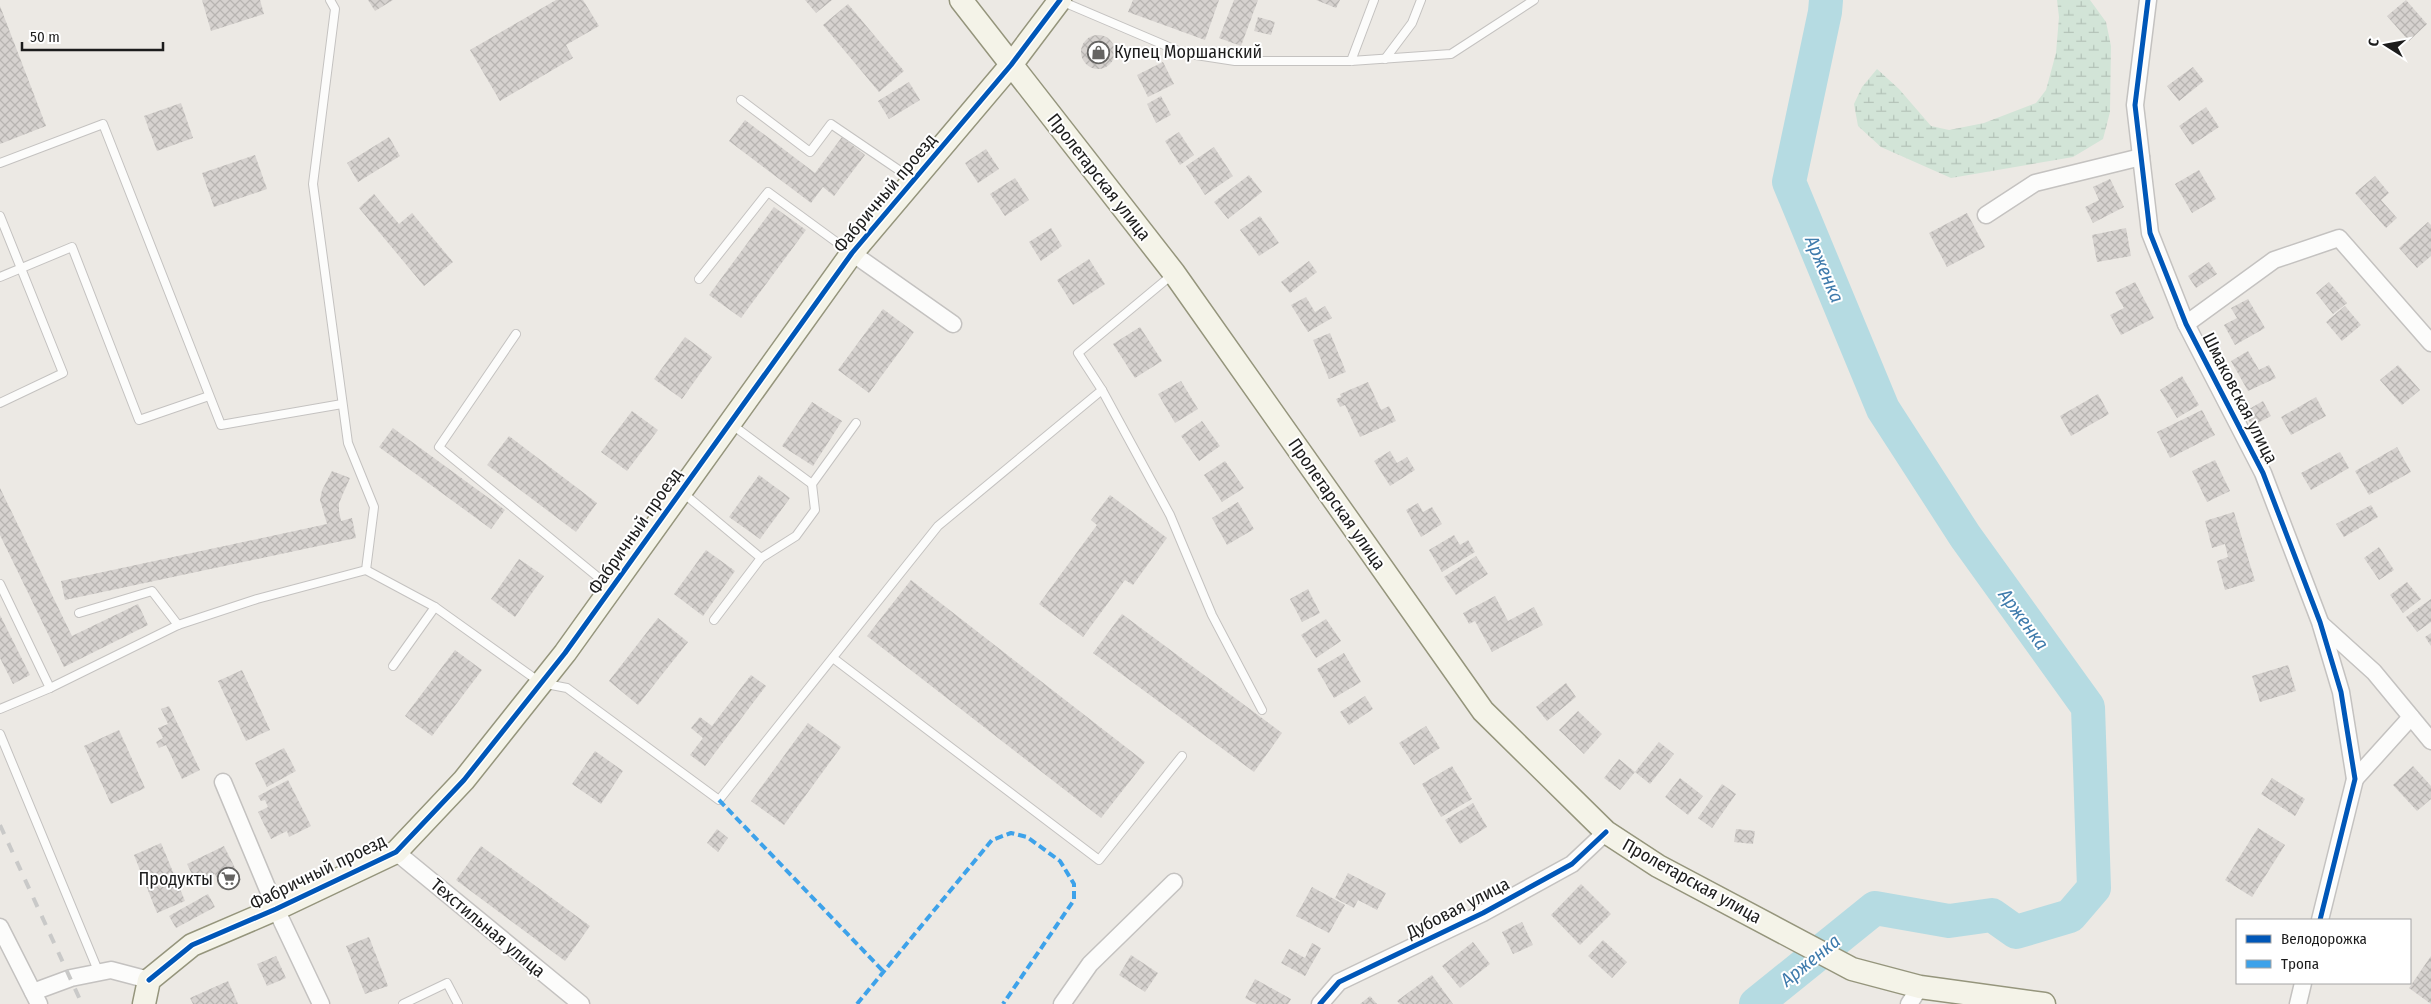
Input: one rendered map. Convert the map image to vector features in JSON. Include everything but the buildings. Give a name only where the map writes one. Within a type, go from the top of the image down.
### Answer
[{"type":"main road","name":"Пролетарская улица","points":[[961,0],[1174,273],[1483,711],[1606,832],[1658,866],[1852,969],[1915,996],[2044,1004]]},
{"type":"main road","name":"Фабричный проезд","points":[[149,980],[192,945],[276,909],[396,852],[464,780],[541,683],[611,588],[852,253],[1011,65],[1060,0]]},
{"type":"main road","points":[[144,1004],[149,980]]},
{"type":"street","name":"Шмаковская улица","points":[[2148,0],[2136,105],[2150,233],[2186,324],[2263,473],[2320,622],[2342,692],[2355,779],[2320,919]]},
{"type":"street","points":[[1986,215],[2035,183],[2141,158]]},
{"type":"street","points":[[2186,324],[2274,260],[2340,238],[2431,343]]},
{"type":"street","points":[[852,253],[952,324]]},
{"type":"street","name":"Шмаковская улица","points":[[2320,622],[2374,672],[2431,741]]},
{"type":"street","points":[[2355,779],[2411,717]]},
{"type":"street","points":[[223,782],[276,909],[321,1004]]},
{"type":"street","name":"Дубовая улица","points":[[1320,1004],[1339,982],[1483,913],[1572,864],[1606,832]]},
{"type":"street","name":"Техстильная улица","points":[[396,852],[581,1004]]},
{"type":"street","points":[[1062,1004],[1090,964],[1174,882]]},
{"type":"street","points":[[0,927],[36,998],[71,978],[111,970],[149,980]]},
{"type":"street","points":[[2298,1004],[2303,984]]},
{"type":"lane","points":[[330,0],[335,9],[313,184],[348,443],[374,507],[366,570]]},
{"type":"lane","points":[[1060,0],[1183,53],[1235,61],[1351,61],[1451,54],[1534,0]]},
{"type":"lane","points":[[1351,61],[1374,0]]},
{"type":"lane","points":[[1385,59],[1412,23],[1421,0]]},
{"type":"lane","points":[[741,100],[810,152],[831,124],[913,180]]},
{"type":"lane","points":[[0,163],[103,124],[221,425],[342,404]]},
{"type":"lane","points":[[699,279],[768,192],[852,253]]},
{"type":"lane","points":[[0,216],[63,373],[0,403]]},
{"type":"lane","points":[[0,277],[72,247],[139,420],[209,396]]},
{"type":"lane","points":[[1174,273],[1078,353],[1102,390],[1170,515],[1212,614],[1262,710]]},
{"type":"lane","points":[[516,334],[438,447],[611,588]]},
{"type":"lane","points":[[0,709],[50,688],[178,625],[258,600],[366,570],[435,607],[541,683],[567,688],[719,800],[938,526],[1102,390]]},
{"type":"lane","points":[[729,423],[812,484]]},
{"type":"lane","points":[[714,620],[760,558],[796,536],[815,510],[812,484],[856,423]]},
{"type":"lane","points":[[680,491],[760,558]]},
{"type":"lane","points":[[0,584],[50,688]]},
{"type":"lane","points":[[80,613],[152,591],[178,625]]},
{"type":"lane","points":[[392,666],[435,607]]},
{"type":"lane","points":[[833,658],[1099,860],[1182,756]]},
{"type":"lane","points":[[0,734],[99,973]]},
{"type":"lane","points":[[403,1004],[447,983],[458,1004]]},
{"type":"green space","points":[[2057,0],[2090,0],[2106,22],[2111,46],[2110,112],[2103,139],[2073,157],[1951,178],[1881,147],[1858,126],[1854,104],[1862,87],[1877,69],[1899,89],[1931,126],[1949,130],[1984,123],[2036,103],[2046,90],[2056,53],[2059,17]]},
{"type":"waterway","name":"Арженка","points":[[1756,1004],[1875,908],[1949,921],[1992,915],[2016,932],[2070,916],[2094,888],[2088,707],[1965,536],[1883,409],[1789,182],[1826,0]]},
{"type":"railway","points":[[0,825],[82,1004]]},
{"type":"marked path","points":[[719,800],[883,971]]},
{"type":"marked path","points":[[857,1004],[992,840],[1011,833],[1027,837],[1060,861],[1074,884],[1074,900],[1003,1004]]},
{"type":"cycle path","points":[[149,980],[192,945],[276,909],[396,852],[464,780],[565,653],[852,253],[1011,65],[1060,0]]},
{"type":"cycle path","points":[[2148,0],[2135,105],[2150,233],[2186,324],[2263,473],[2320,622],[2341,692],[2355,779],[2320,919]]},
{"type":"cycle path","points":[[1320,1004],[1339,982],[1483,913],[1572,864],[1606,832]]},
{"type":"place","name":"Купец Моршанский","points":[[1098,52]]},
{"type":"place","name":"Продукты","points":[[229,879]]}]
